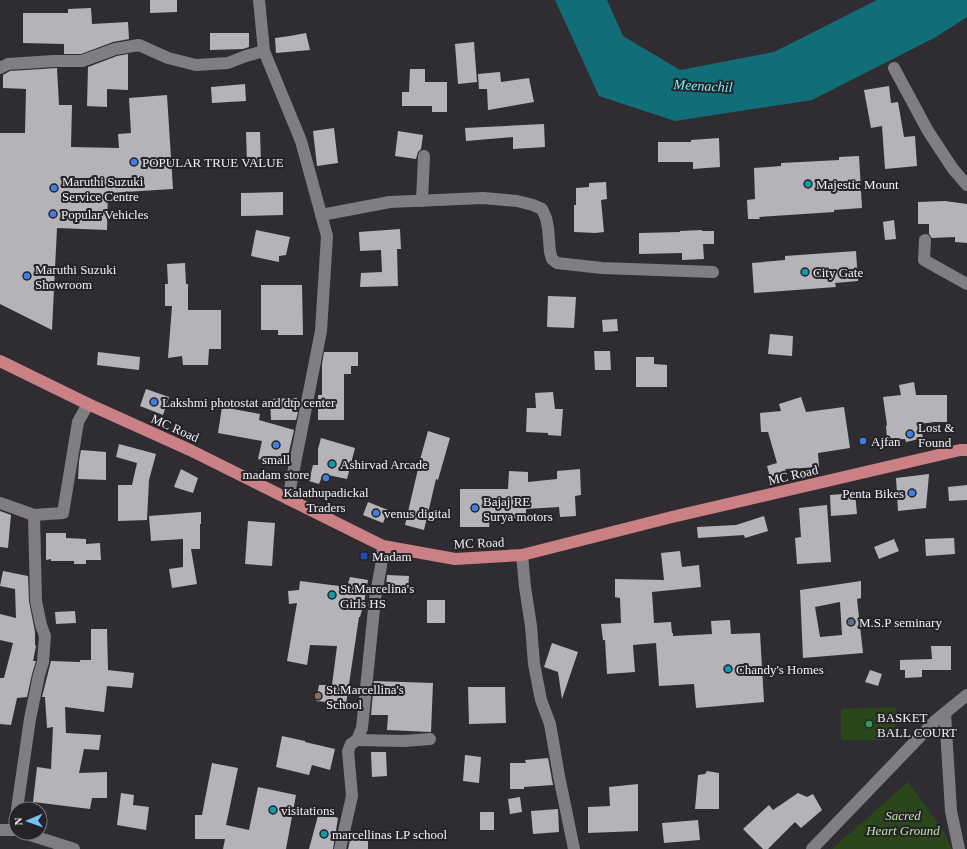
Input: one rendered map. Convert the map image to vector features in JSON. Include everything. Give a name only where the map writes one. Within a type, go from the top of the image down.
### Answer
[{"type":"main road","name":"MC Road","points":[[0,362],[190,450],[383,546],[455,559],[522,555],[672,517],[960,450],[967,450]]},
{"type":"street","points":[[259,0],[264,51],[301,141],[327,236],[321,331],[288,499]]},
{"type":"street","points":[[0,68],[8,64],[82,61],[115,49],[139,45],[168,58],[196,65],[228,63],[264,51]]},
{"type":"street","points":[[894,68],[928,131],[953,169],[967,185]]},
{"type":"street","points":[[422,201],[424,156]]},
{"type":"street","points":[[321,215],[390,202],[483,198],[517,201],[542,209],[548,228],[550,252],[552,259],[557,263],[602,268],[713,272]]},
{"type":"street","points":[[925,240],[924,260],[967,284]]},
{"type":"street","points":[[0,503],[34,515],[63,513],[78,422],[88,404]]},
{"type":"street","points":[[18,801],[30,719],[38,675],[43,662],[45,636],[36,601],[34,515]]},
{"type":"street","points":[[340,849],[352,796],[348,751],[351,744],[357,740],[362,728],[375,599],[383,546]]},
{"type":"street","points":[[522,555],[534,664],[541,700],[550,724],[574,849]]},
{"type":"street","points":[[812,849],[935,721],[967,694]]},
{"type":"street","points":[[945,713],[951,811],[959,849]]},
{"type":"street","points":[[357,740],[430,739]]},
{"type":"street","points":[[48,841],[74,849]]},
{"type":"green space","name":"BASKET BALL COURT","points":[[896,707],[897,740],[841,740],[841,709]]},
{"type":"green space","name":"Sacred Heart Ground","points":[[908,782],[942,829],[952,849],[832,849]]},
{"type":"water","name":"Meenachil","points":[[555,0],[607,0],[623,36],[680,70],[774,52],[877,0],[967,0],[967,17],[936,37],[812,100],[675,121],[599,96]]},
{"type":"building","points":[[150,0],[177,0],[177,12],[150,13]]},
{"type":"building","points":[[91,8],[92,24],[128,22],[129,39],[113,42],[81,54],[64,54],[64,44],[23,43],[23,13],[68,13],[68,9]]},
{"type":"building","points":[[210,33],[249,33],[249,47],[243,49],[210,50]]},
{"type":"building","points":[[306,33],[310,50],[276,53],[275,38]]},
{"type":"building","points":[[474,42],[477,82],[458,84],[455,44]]},
{"type":"building","points":[[128,54],[128,90],[107,89],[107,107],[87,106],[88,67],[117,56]]},
{"type":"building","points":[[57,68],[59,105],[72,105],[71,147],[119,148],[118,134],[131,133],[129,98],[167,95],[173,189],[108,193],[107,230],[57,228],[52,330],[0,304],[0,133],[25,133],[26,89],[3,88],[3,75],[10,71]]},
{"type":"building","points":[[410,69],[425,69],[425,82],[447,82],[447,112],[432,112],[432,106],[402,106],[402,92],[409,92]]},
{"type":"building","points":[[500,72],[501,82],[529,78],[534,102],[488,110],[487,89],[479,89],[478,74]]},
{"type":"building","points":[[245,84],[246,101],[212,103],[211,87]]},
{"type":"building","points":[[889,86],[891,103],[898,102],[904,137],[915,136],[917,166],[885,169],[882,126],[871,128],[864,90]]},
{"type":"building","points":[[544,124],[545,147],[513,149],[513,137],[466,141],[465,128]]},
{"type":"building","points":[[334,128],[338,163],[317,166],[313,131]]},
{"type":"building","points":[[398,131],[423,135],[421,149],[418,152],[416,159],[395,156]]},
{"type":"building","points":[[246,132],[260,132],[261,163],[247,164]]},
{"type":"building","points":[[719,138],[720,167],[693,169],[693,162],[658,162],[658,142],[691,142],[691,140]]},
{"type":"building","name":"Majestic Mount","points":[[859,156],[862,208],[834,210],[834,212],[748,219],[747,200],[755,199],[754,168],[781,166],[781,163],[839,160],[839,157]]},
{"type":"building","points":[[606,182],[607,199],[601,200],[604,232],[574,232],[574,205],[576,205],[576,188],[589,187],[589,183]]},
{"type":"building","points":[[283,192],[283,215],[241,216],[241,193]]},
{"type":"building","points":[[945,201],[967,204],[967,243],[955,242],[955,237],[932,238],[929,234],[929,224],[918,224],[918,202]]},
{"type":"building","points":[[894,220],[896,239],[885,240],[883,222]]},
{"type":"building","points":[[400,229],[401,249],[397,249],[398,286],[360,287],[361,273],[382,272],[381,250],[360,251],[359,232]]},
{"type":"building","points":[[256,230],[290,237],[286,255],[279,256],[279,262],[251,256]]},
{"type":"building","points":[[702,230],[714,231],[714,244],[703,244],[704,259],[682,260],[682,253],[639,254],[639,233]]},
{"type":"building","name":"City Gate","points":[[856,251],[858,281],[835,283],[836,287],[754,293],[752,263],[785,260],[785,256]]},
{"type":"building","points":[[185,263],[186,284],[188,284],[188,310],[221,310],[221,349],[209,349],[208,365],[183,365],[182,356],[168,358],[172,306],[165,306],[165,284],[168,284],[167,264]]},
{"type":"building","points":[[261,285],[302,285],[303,335],[278,335],[278,330],[261,330]]},
{"type":"building","points":[[548,296],[576,297],[574,328],[547,327]]},
{"type":"building","points":[[617,319],[618,331],[603,332],[602,320]]},
{"type":"building","points":[[770,334],[793,336],[792,356],[768,354]]},
{"type":"building","points":[[594,351],[610,351],[611,370],[595,370]]},
{"type":"building","points":[[98,352],[140,357],[139,370],[97,365]]},
{"type":"building","points":[[324,352],[358,352],[358,366],[351,366],[351,374],[344,374],[344,420],[318,420],[318,395],[322,395],[322,364]]},
{"type":"building","points":[[636,357],[654,357],[654,364],[667,365],[667,387],[636,387]]},
{"type":"building","points":[[914,382],[916,395],[947,395],[947,422],[920,424],[923,438],[906,442],[905,439],[887,440],[887,425],[883,397],[901,395],[899,385]]},
{"type":"building","name":"Lakshmi photostat and dtp center","points":[[146,389],[169,397],[163,415],[140,406]]},
{"type":"building","points":[[553,392],[555,409],[563,409],[561,436],[548,435],[548,433],[526,432],[527,408],[536,408],[535,393]]},
{"type":"building","points":[[801,397],[806,412],[844,407],[850,448],[818,453],[819,467],[785,469],[786,472],[770,477],[767,466],[777,463],[768,432],[761,432],[760,413],[781,411],[779,404]]},
{"type":"building","points":[[297,398],[298,412],[296,420],[271,420],[270,399]]},
{"type":"building","points":[[222,407],[260,414],[259,420],[294,430],[286,465],[258,459],[262,441],[218,433]]},
{"type":"building","points":[[428,431],[450,438],[438,480],[436,479],[424,530],[405,525]]},
{"type":"building","name":"Ashirvad Arcade","points":[[321,438],[355,448],[347,479],[323,474],[319,484],[309,481],[313,465],[318,465],[318,449]]},
{"type":"building","points":[[119,444],[156,454],[149,480],[147,520],[118,521],[118,485],[132,485],[137,463],[116,457]]},
{"type":"building","points":[[81,450],[106,452],[106,480],[78,479]]},
{"type":"building","points":[[181,469],[198,478],[193,493],[174,487]]},
{"type":"building","points":[[580,469],[581,495],[575,496],[576,516],[560,517],[559,507],[526,509],[526,519],[490,516],[489,527],[460,527],[460,489],[508,489],[509,471],[528,472],[528,482],[557,479],[557,471]]},
{"type":"building","name":"Penta Bikes","points":[[929,474],[926,508],[898,511],[896,478]]},
{"type":"building","points":[[967,485],[967,500],[949,501],[948,487]]},
{"type":"building","points":[[855,493],[857,514],[831,516],[830,495]]},
{"type":"building","name":"venus digital","points":[[368,502],[388,510],[383,523],[363,515]]},
{"type":"building","points":[[827,505],[831,562],[797,564],[795,538],[801,537],[799,508]]},
{"type":"building","points":[[0,511],[11,515],[8,548],[0,547]]},
{"type":"building","points":[[201,512],[200,549],[191,549],[197,584],[172,588],[169,569],[183,567],[183,539],[151,541],[149,516]]},
{"type":"building","points":[[764,516],[768,531],[745,538],[744,535],[698,538],[697,527],[736,525]]},
{"type":"building","points":[[248,521],[275,523],[272,566],[245,564]]},
{"type":"building","points":[[46,533],[66,533],[66,538],[86,539],[86,544],[100,543],[101,560],[86,560],[86,564],[74,564],[74,561],[46,560]]},
{"type":"building","points":[[954,538],[955,554],[926,556],[925,539]]},
{"type":"building","points":[[894,539],[899,551],[879,559],[874,547]]},
{"type":"building","points":[[680,551],[682,567],[699,565],[701,587],[652,592],[654,623],[671,622],[673,636],[712,634],[711,621],[730,620],[731,634],[760,633],[764,702],[696,708],[694,684],[659,686],[656,643],[633,645],[635,672],[607,674],[605,640],[603,640],[601,624],[621,623],[620,598],[615,597],[615,579],[664,580],[661,553]]},
{"type":"building","points":[[3,571],[28,576],[29,601],[36,646],[33,661],[36,661],[27,697],[17,698],[11,725],[0,724],[0,678],[4,678],[13,643],[0,640],[0,614],[16,618],[15,589],[0,586]]},
{"type":"building","points":[[387,575],[409,576],[408,589],[386,588]]},
{"type":"building","points":[[350,577],[368,580],[364,603],[359,617],[346,704],[316,701],[319,685],[332,685],[337,646],[310,645],[307,665],[287,661],[297,603],[289,604],[288,591],[299,590],[300,581],[347,587]]},
{"type":"building","name":"M.S.P seminary","points":[[861,581],[861,598],[857,599],[863,653],[803,658],[800,590]],"holes":[[[840,602],[842,635],[820,637],[815,607]]]},
{"type":"building","points":[[427,600],[445,600],[445,623],[427,623]]},
{"type":"building","points":[[75,611],[76,623],[56,624],[55,612]]},
{"type":"building","points":[[91,629],[107,629],[108,670],[134,673],[132,688],[107,686],[104,712],[65,707],[66,733],[101,735],[99,750],[84,749],[79,773],[107,772],[107,798],[92,798],[90,809],[48,804],[48,801],[33,801],[37,767],[51,769],[53,727],[47,728],[45,697],[42,697],[51,661],[80,662],[80,660],[91,660]]},
{"type":"building","points":[[552,643],[578,652],[562,699],[558,672],[544,667]]},
{"type":"building","points":[[931,646],[951,646],[951,670],[922,670],[922,677],[905,678],[905,670],[900,670],[900,660],[932,659]]},
{"type":"building","points":[[870,670],[882,674],[878,686],[865,682]]},
{"type":"building","points":[[374,681],[433,683],[431,732],[387,730],[388,715],[371,715]]},
{"type":"building","points":[[468,687],[505,687],[506,723],[469,724]]},
{"type":"building","points":[[282,736],[335,749],[330,770],[312,765],[309,775],[276,767]]},
{"type":"building","points":[[371,752],[386,752],[387,776],[372,777]]},
{"type":"building","points":[[465,755],[481,757],[479,783],[463,781]]},
{"type":"building","points":[[548,758],[553,785],[524,787],[524,789],[510,789],[510,763],[526,763],[525,760]]},
{"type":"building","points":[[212,763],[238,768],[226,825],[249,830],[258,787],[296,795],[286,849],[223,849],[225,839],[195,839],[195,815],[202,815]]},
{"type":"building","points":[[707,771],[719,773],[719,809],[695,809],[698,775],[705,774]]},
{"type":"building","points":[[638,784],[638,831],[588,833],[588,807],[610,806],[609,787]]},
{"type":"building","points":[[121,793],[134,795],[133,805],[149,807],[146,830],[117,825]]},
{"type":"building","points":[[798,793],[807,797],[813,794],[822,810],[801,828],[795,822],[768,849],[763,849],[743,829],[769,805],[773,810]]},
{"type":"building","points":[[520,797],[522,812],[510,814],[508,799]]},
{"type":"building","points":[[558,809],[559,832],[533,834],[531,811]]},
{"type":"building","name":"marcellinas LP school","points":[[319,812],[338,818],[333,849],[309,849]]},
{"type":"building","points":[[480,812],[494,812],[494,830],[480,830]]},
{"type":"building","points":[[698,820],[700,840],[664,843],[662,823]]},
{"type":"building","points":[[352,832],[368,832],[368,849],[348,849]]},
{"type":"place","name":"POPULAR TRUE VALUE","points":[[134,162]]},
{"type":"place","name":"Majestic Mount","points":[[808,184]]},
{"type":"place","name":"Maruthi Suzuki Service Centre","points":[[54,188]]},
{"type":"place","name":"Popular Vehicles","points":[[53,214]]},
{"type":"place","name":"City Gate","points":[[805,272]]},
{"type":"place","name":"Maruthi Suzuki Showroom","points":[[27,276]]},
{"type":"place","name":"Lakshmi photostat and dtp center","points":[[154,402]]},
{"type":"place","name":"Lost & Found","points":[[910,434]]},
{"type":"place","name":"Ajfan","points":[[863,441]]},
{"type":"place","name":"small madam store","points":[[276,445]]},
{"type":"place","name":"Ashirvad Arcade","points":[[332,464]]},
{"type":"place","name":"Kalathupadickal Traders","points":[[326,478]]},
{"type":"place","name":"Penta Bikes","points":[[912,493]]},
{"type":"place","name":"Bajaj RE Surya motors","points":[[475,508]]},
{"type":"place","name":"venus digital","points":[[376,513]]},
{"type":"place","name":"Madam","points":[[364,556]]},
{"type":"place","name":"St.Marcelina's Girls HS","points":[[332,595]]},
{"type":"place","name":"M.S.P seminary","points":[[851,622]]},
{"type":"place","name":"Chandy's Homes","points":[[728,669]]},
{"type":"place","name":"St.Marcellina's School","points":[[318,696]]},
{"type":"place","name":"BASKET BALL COURT","points":[[869,724]]},
{"type":"place","name":"visitations","points":[[273,810]]},
{"type":"place","name":"marcellinas LP school","points":[[324,834]]}]
